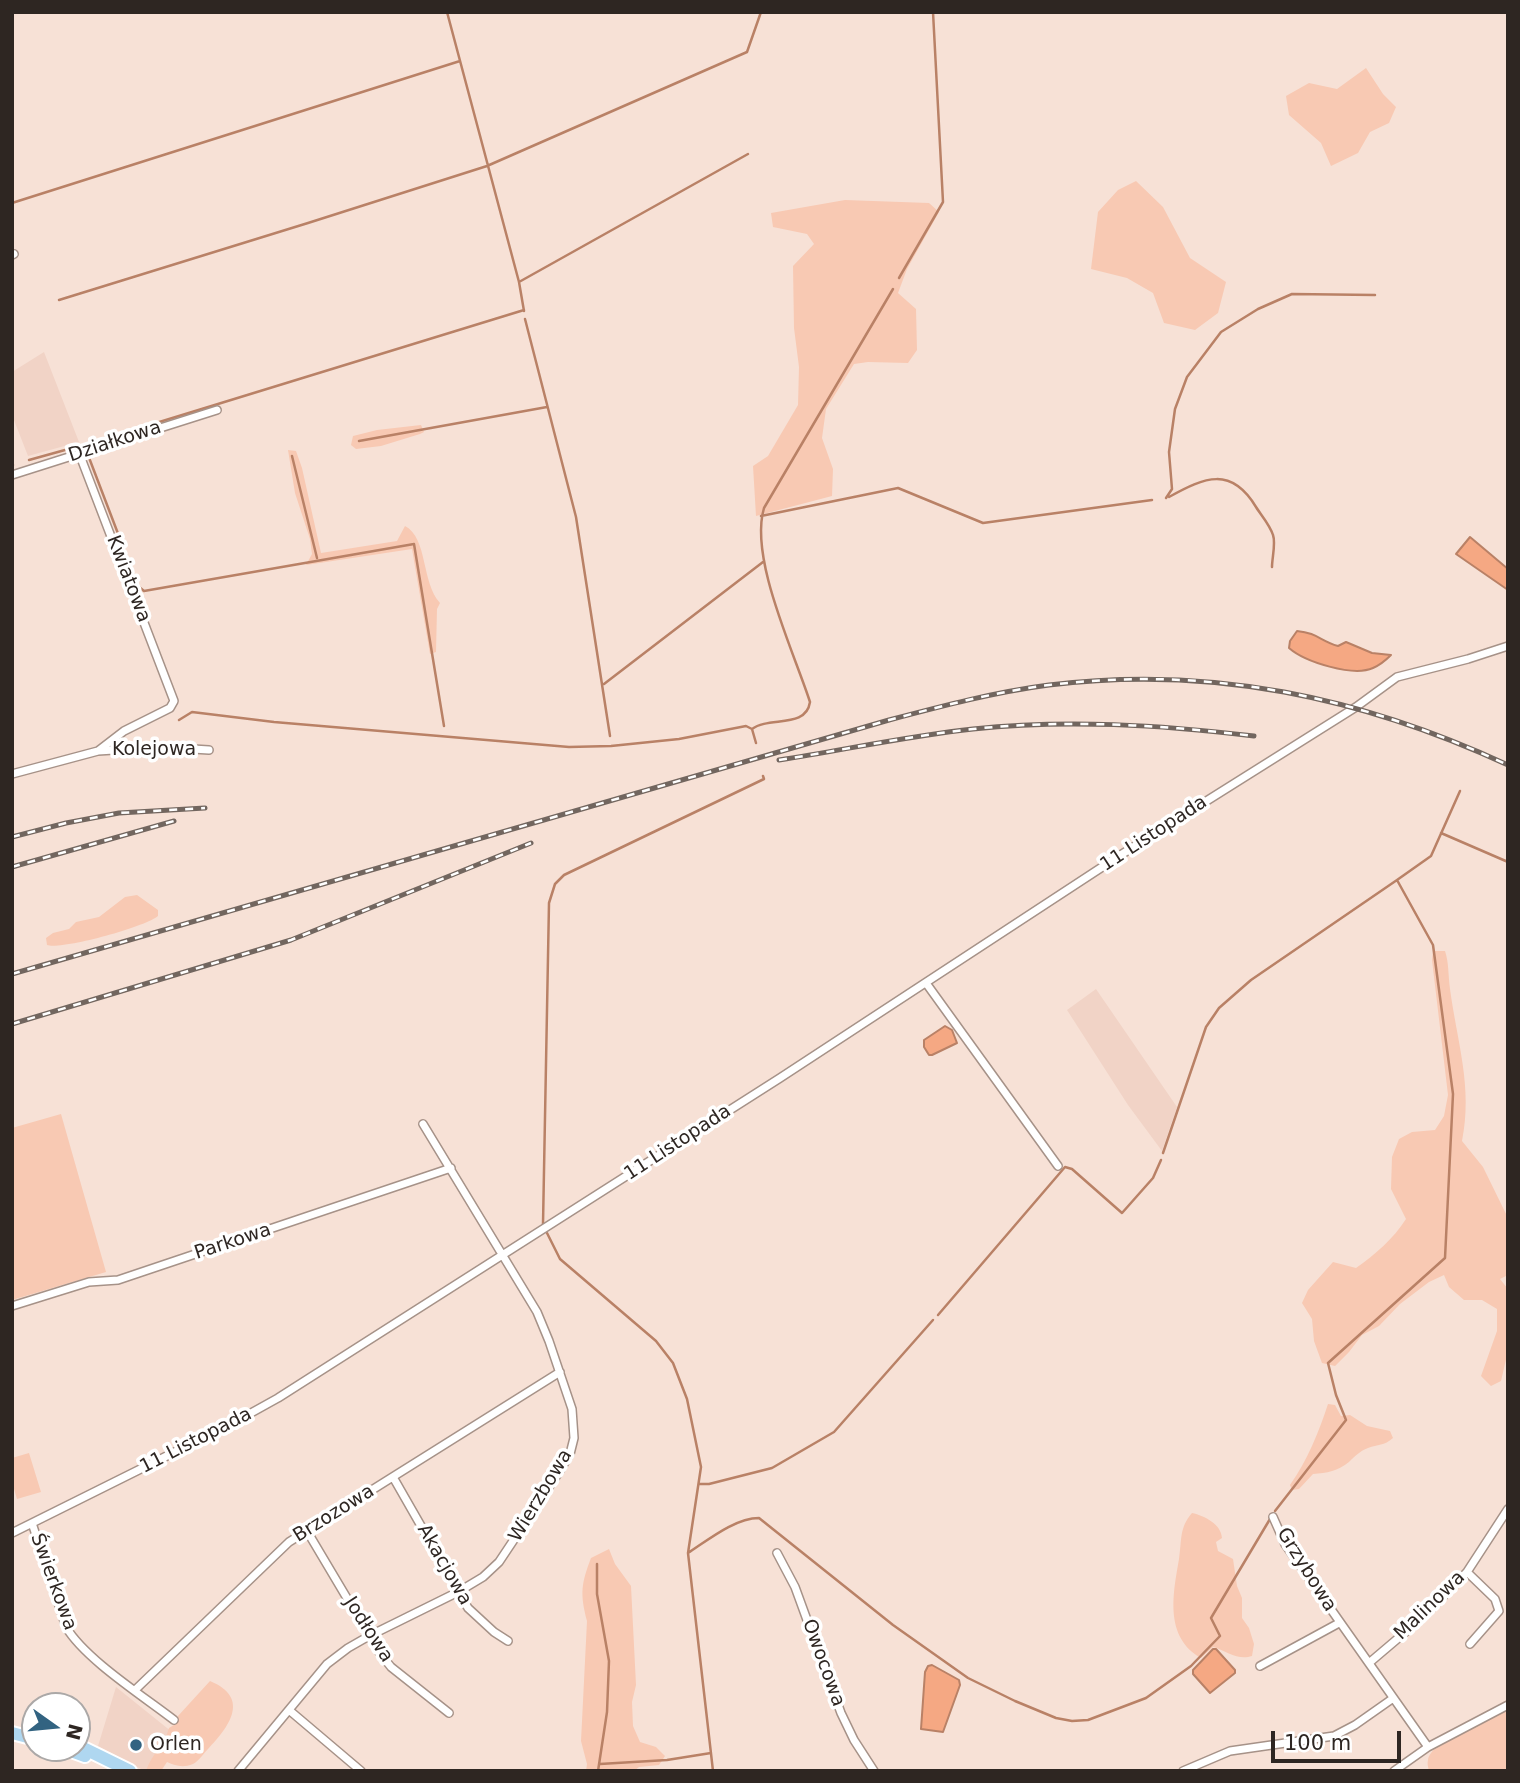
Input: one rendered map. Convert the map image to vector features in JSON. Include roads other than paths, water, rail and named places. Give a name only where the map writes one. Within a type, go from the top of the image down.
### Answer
[{"type":"main road","points":[[91,1752],[130,1771]]},
{"type":"main road","points":[[91,1761],[113,1771]]},
{"type":"street","name":"Działkowa","points":[[12,475],[217,410]]},
{"type":"street","name":"Kwiatowa","points":[[79,453],[174,705]]},
{"type":"street","name":"11 Listopada","points":[[12,1532],[278,1398],[926,984],[1327,723],[1356,707],[1397,677],[1508,646]]},
{"type":"street","name":"Kolejowa","points":[[98,751],[124,731],[174,705]]},
{"type":"street","name":"Kolejowa","points":[[12,774],[98,751],[161,747],[209,750]]},
{"type":"street","points":[[926,984],[1058,1166]]},
{"type":"street","name":"Wierzbowa","points":[[238,1771],[327,1664],[369,1636],[458,1592],[483,1577],[499,1562],[569,1454],[574,1438],[574,1421],[540,1318],[423,1124]]},
{"type":"street","name":"Parkowa","points":[[12,1306],[89,1282],[127,1277],[451,1168]]},
{"type":"street","name":"Brzozowa","points":[[135,1690],[278,1551],[560,1372]]},
{"type":"street","name":"Akacjowa","points":[[393,1477],[458,1592],[478,1618],[508,1641]]},
{"type":"street","name":"Malinowa","points":[[1369,1663],[1422,1618],[1467,1572],[1508,1509]]},
{"type":"street","name":"Grzybowa","points":[[1273,1517],[1285,1544],[1428,1748]]},
{"type":"street","name":"Świerkowa","points":[[32,1523],[71,1636],[96,1660],[174,1720]]},
{"type":"street","name":"Jodłowa","points":[[307,1531],[369,1636],[391,1667],[449,1713]]},
{"type":"street","name":"Owocowa","points":[[777,1553],[795,1587],[841,1713],[874,1771]]},
{"type":"street","points":[[1467,1572],[1495,1599],[1499,1611],[1470,1644]]},
{"type":"street","name":"Grzybowa","points":[[1260,1666],[1339,1623]]},
{"type":"street","points":[[1183,1771],[1230,1751],[1334,1736],[1392,1699]]},
{"type":"street","points":[[1394,1771],[1428,1748],[1508,1705]]},
{"type":"street","points":[[289,1710],[360,1771]]},
{"type":"waterway","points":[[447,12],[519,282],[524,311]]},
{"type":"waterway","points":[[59,300],[487,166],[747,52],[761,12]]},
{"type":"waterway","points":[[899,278],[943,202],[933,12]]},
{"type":"waterway","points":[[12,203],[460,61]]},
{"type":"waterway","points":[[519,282],[748,154]]},
{"type":"waterway","points":[[179,720],[192,712],[274,722],[569,747],[679,739],[746,726],[752,729],[759,725],[802,716],[810,702],[784,632],[768,578],[761,529],[764,508],[893,289]]},
{"type":"waterway","points":[[1166,498],[1172,489],[1169,452],[1175,409],[1187,377],[1221,332],[1258,309],[1292,294],[1375,295]]},
{"type":"waterway","points":[[130,431],[524,310]]},
{"type":"waterway","points":[[525,319],[576,517],[610,736]]},
{"type":"waterway","points":[[359,441],[547,407]]},
{"type":"waterway","points":[[29,460],[83,445],[85,447]]},
{"type":"waterway","points":[[88,455],[138,586],[144,591],[414,544],[444,726]]},
{"type":"waterway","points":[[292,456],[317,558]]},
{"type":"waterway","points":[[1169,497],[1194,484],[1217,479],[1237,485],[1247,494],[1272,531],[1272,567]]},
{"type":"waterway","points":[[761,516],[898,488],[983,523],[1152,500]]},
{"type":"waterway","points":[[604,684],[763,562]]},
{"type":"waterway","points":[[752,729],[756,743]]},
{"type":"waterway","points":[[543,1224],[549,903],[555,884],[564,875],[764,779],[763,776]]},
{"type":"waterway","points":[[1397,880],[1431,856],[1460,791]]},
{"type":"waterway","points":[[1441,833],[1508,862]]},
{"type":"waterway","points":[[1163,1153],[1206,1027],[1219,1008],[1251,980],[1397,880],[1433,945],[1453,1094],[1445,1258],[1328,1363],[1346,1420],[1275,1511]]},
{"type":"waterway","points":[[938,1315],[1065,1167],[1072,1169],[1122,1213],[1153,1178],[1161,1160]]},
{"type":"waterway","points":[[547,1233],[560,1259],[656,1341],[673,1363],[687,1399],[701,1467],[688,1553],[713,1771]]},
{"type":"waterway","points":[[699,1484],[709,1484],[772,1468],[834,1432],[933,1320]]},
{"type":"waterway","points":[[688,1553],[731,1526],[759,1518],[893,1625],[968,1678],[1056,1718],[1072,1721],[1088,1720],[1146,1698],[1191,1666],[1220,1636],[1211,1618],[1270,1519]]},
{"type":"waterway","points":[[597,1564],[597,1594],[609,1661],[607,1712],[598,1771]]},
{"type":"waterway","points":[[600,1764],[667,1760],[711,1753]]},
{"type":"railway","points":[[12,974],[889,720],[989,695],[1049,685],[1109,680],[1168,680],[1284,692],[1397,721],[1508,765]]},
{"type":"railway","points":[[779,760],[924,735],[1043,724],[1114,725],[1254,736]]},
{"type":"railway","points":[[12,837],[119,813],[205,808]]},
{"type":"railway","points":[[12,867],[174,821]]},
{"type":"railway","points":[[12,1024],[291,940],[531,843]]},
{"type":"place","name":"Orlen","points":[[136,1745]]}]
